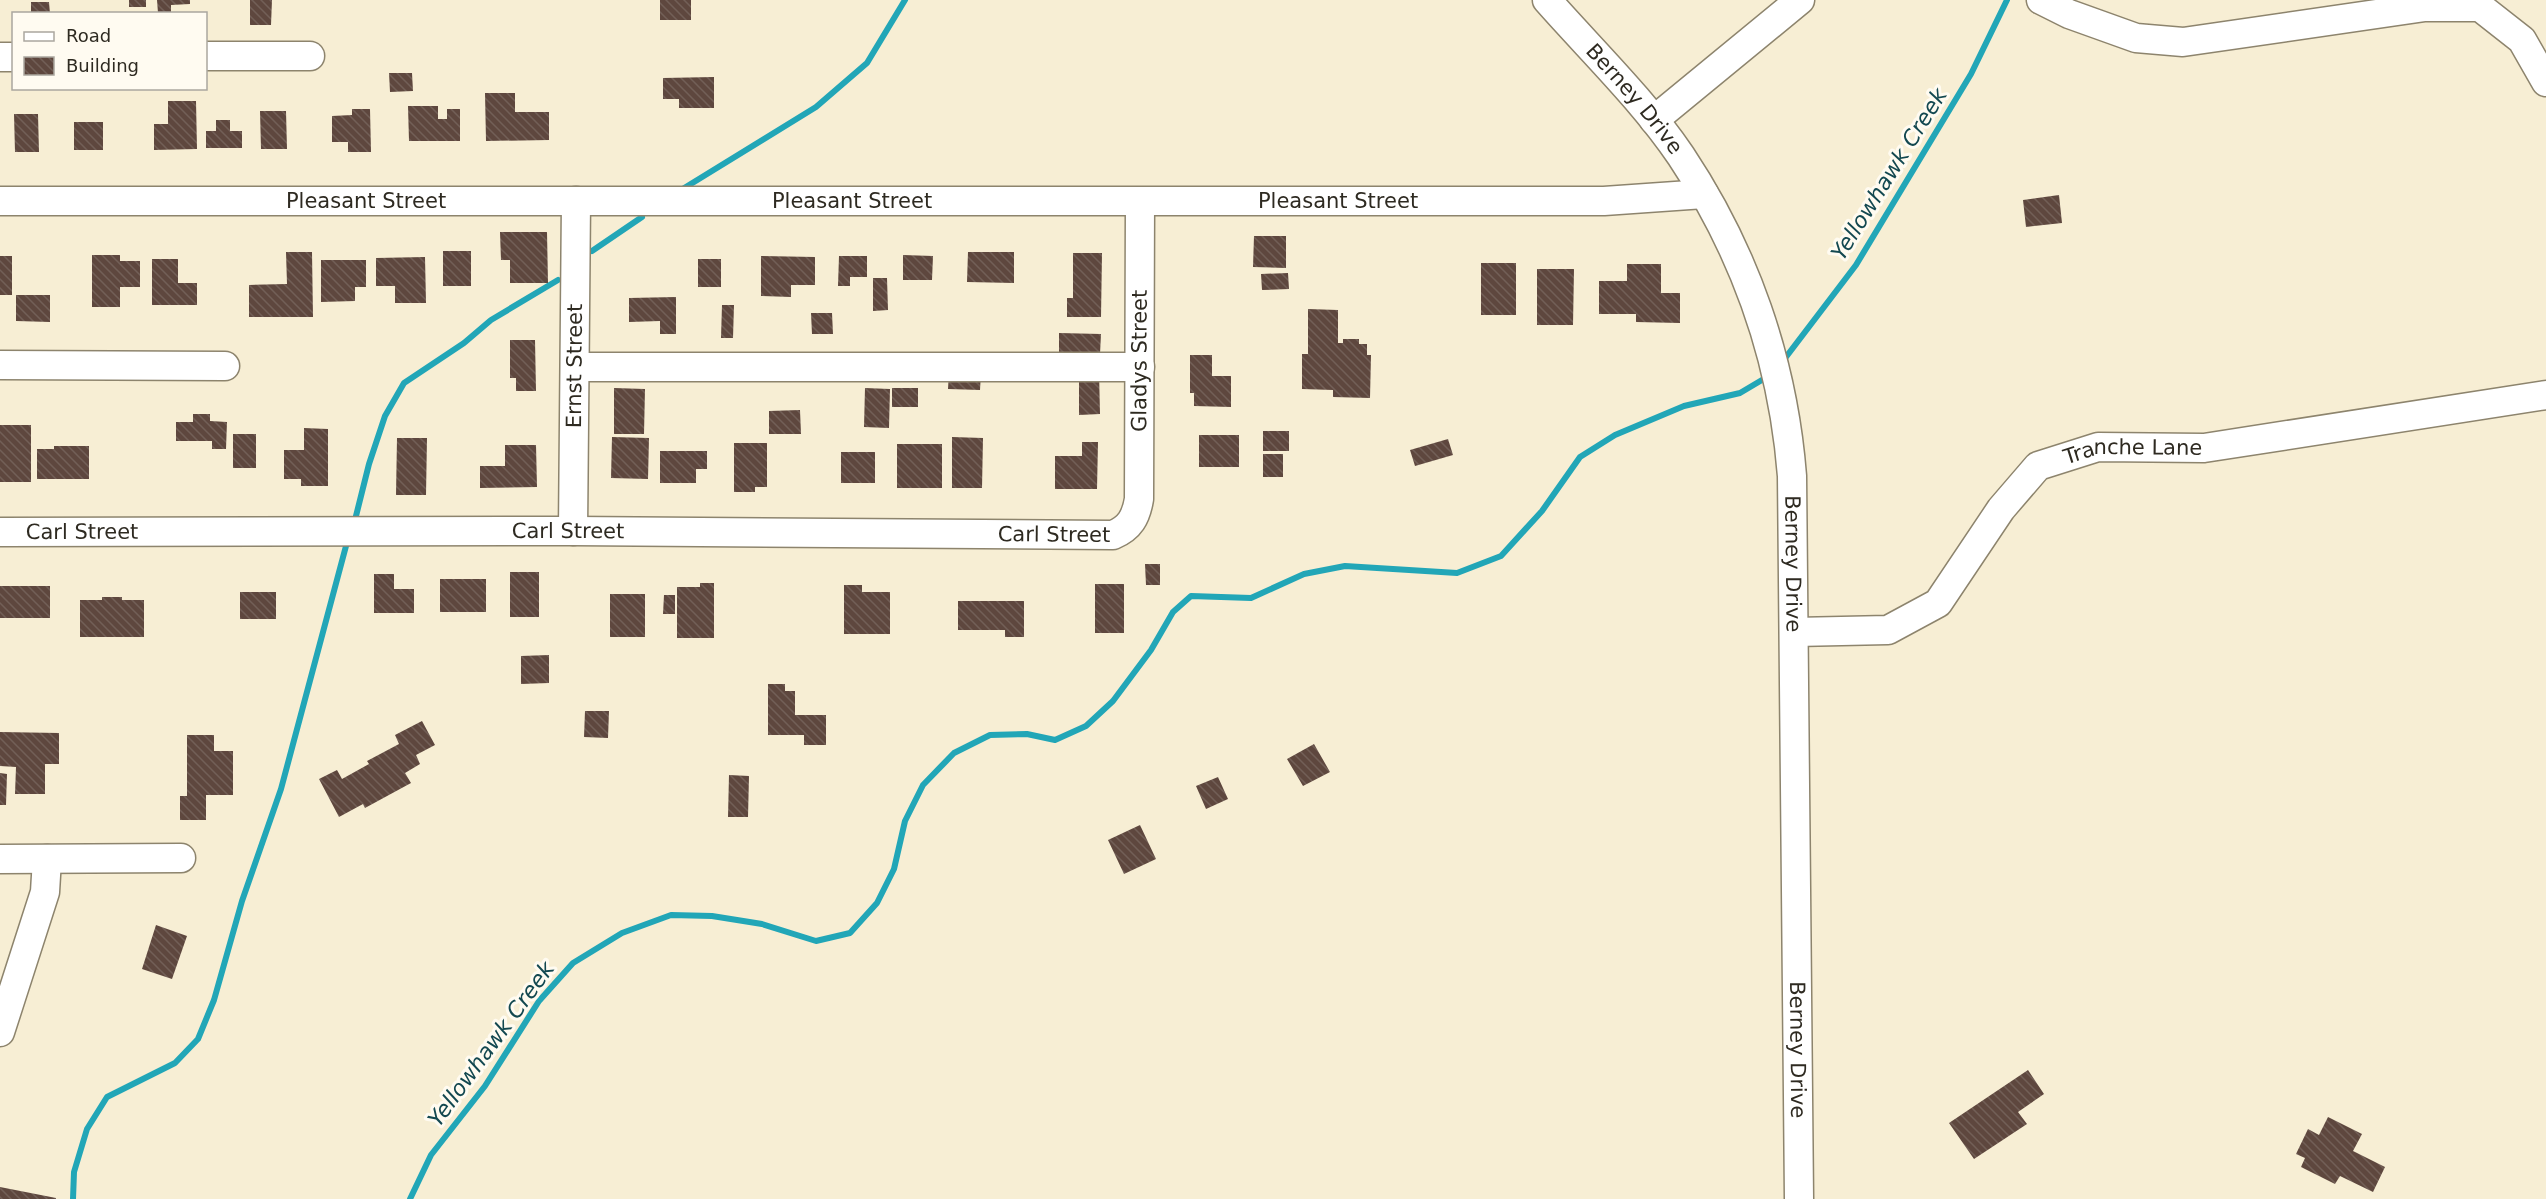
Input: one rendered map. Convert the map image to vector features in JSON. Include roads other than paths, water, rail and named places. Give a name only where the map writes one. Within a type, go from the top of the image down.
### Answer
[{"type":"street","name":"Berney Drive","points":[[1547,0],[1654,120],[1680,155],[1704,194],[1731,246],[1747,282],[1777,373],[1792,476],[1799,1199]]},
{"type":"street","points":[[1654,120],[1800,0]]},
{"type":"street","points":[[2041,0],[2070,14],[2136,38],[2183,42],[2426,8],[2480,8],[2522,40],[2546,82]]},
{"type":"street","points":[[207,56],[310,56]]},
{"type":"street","name":"Pleasant Street","points":[[0,201],[1604,201],[1704,194]]},
{"type":"street","name":"Ernst Street","points":[[573,531],[576,201]]},
{"type":"street","name":"Gladys Street","points":[[1133,521],[1139,499],[1140,202]]},
{"type":"street","points":[[0,365],[225,366]]},
{"type":"street","points":[[575,368],[1140,367]]},
{"type":"street","name":"Tranche Lane","points":[[1795,632],[1888,630],[1938,603],[2001,509],[2038,466],[2098,447],[2204,448],[2546,395]]},
{"type":"street","name":"Carl Street","points":[[0,532],[573,531],[1113,535],[1125,530],[1133,521]]},
{"type":"street","points":[[0,859],[181,858]]},
{"type":"street","points":[[0,1032],[45,892],[47,859]]},
{"type":"waterway","name":"Yellowhawk Creek","points":[[681,190],[816,107],[867,63],[905,0]]},
{"type":"waterway","name":"Yellowhawk Creek","points":[[1786,357],[1856,265],[1971,74],[2007,0]]},
{"type":"waterway","name":"Yellowhawk Creek","points":[[592,251],[642,217]]},
{"type":"waterway","name":"Yellowhawk Creek","points":[[356,516],[369,464],[385,416],[404,383],[464,343],[491,320],[558,280]]},
{"type":"waterway","name":"Yellowhawk Creek","points":[[410,1199],[431,1155],[485,1086],[539,1001],[573,963],[622,933],[671,915],[712,916],[762,924],[816,941],[850,933],[877,903],[894,869],[905,821],[923,785],[954,753],[990,735],[1027,734],[1055,740],[1086,726],[1113,701],[1151,650],[1173,612],[1191,596],[1251,598],[1304,574],[1345,566],[1457,573],[1501,556],[1542,511],[1580,457],[1615,435],[1684,406],[1740,393],[1767,377]]},
{"type":"waterway","name":"Yellowhawk Creek","points":[[73,1199],[74,1172],[87,1129],[107,1097],[175,1063],[198,1039],[214,1000],[242,901],[281,789],[346,546]]}]
